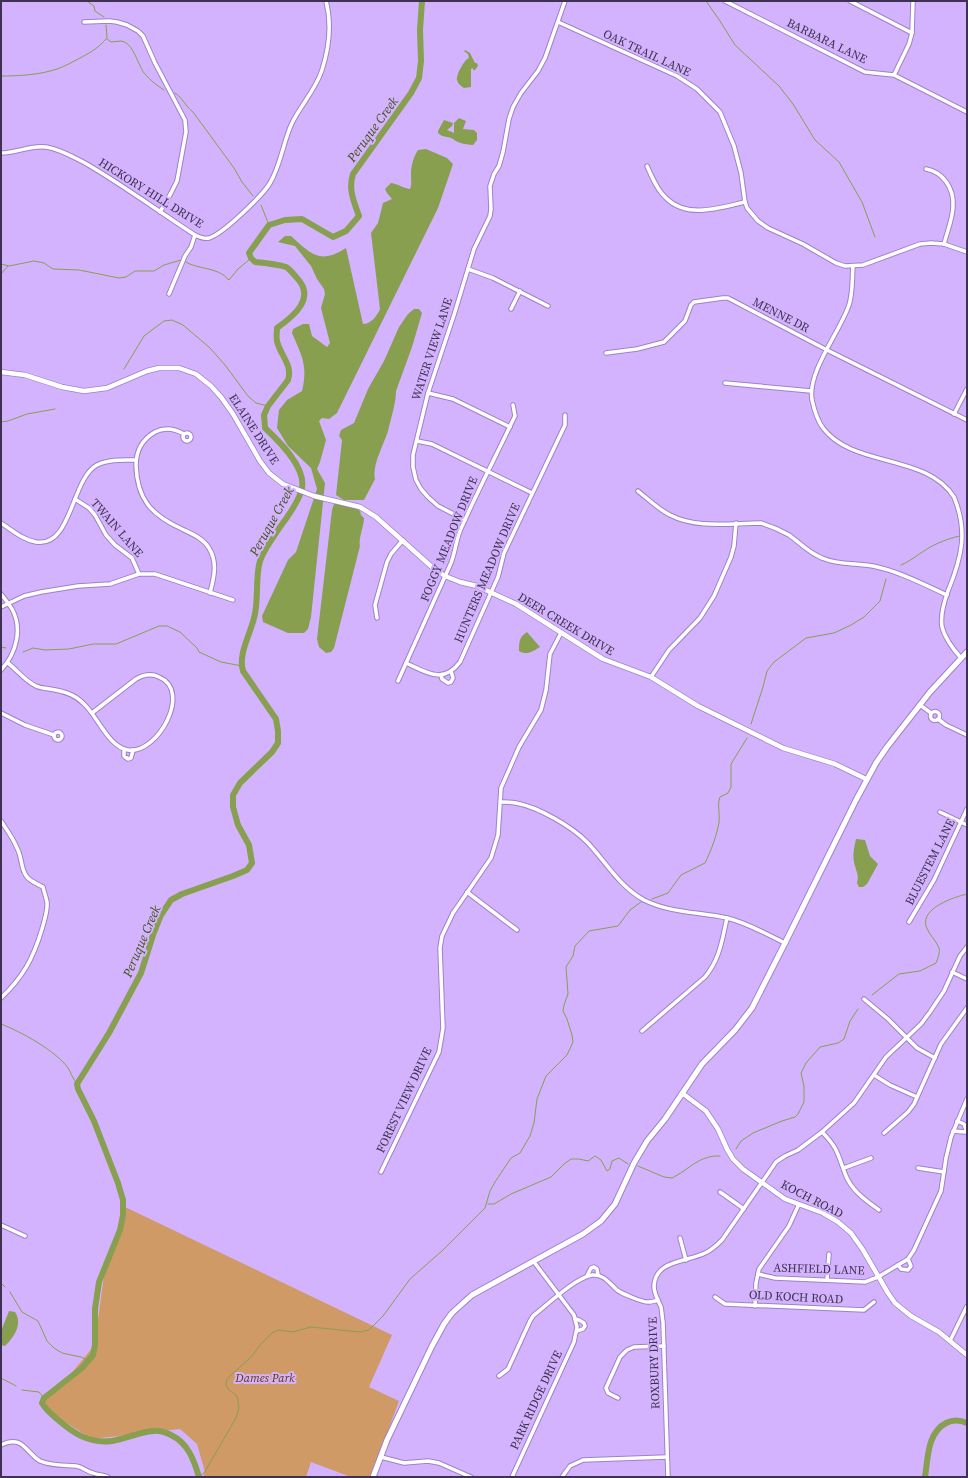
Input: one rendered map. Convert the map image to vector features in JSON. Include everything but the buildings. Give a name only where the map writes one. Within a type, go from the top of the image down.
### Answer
[{"type":"main road","points":[[373,1477],[396,1421],[432,1346],[448,1318],[472,1295],[583,1234],[605,1217],[615,1204],[640,1151],[702,1064],[735,1030],[752,1008],[866,779],[887,747],[920,705],[967,652]]},
{"type":"street","name":"HICKORY HILL DRIVE","points":[[1,153],[8,153],[37,146],[48,147],[59,151],[94,169],[195,235],[206,238],[218,234],[261,195],[270,183],[293,121],[319,78],[329,35],[330,22],[326,1]]},
{"type":"street","name":"WATER VIEW LANE","points":[[465,520],[438,506],[421,489],[416,480],[413,467],[413,455],[428,393],[454,316],[474,249],[490,216],[490,186],[494,174],[499,166],[513,107],[521,93],[538,71],[545,58],[565,1]]},
{"type":"street","name":"BARBARA LANE","points":[[725,1],[865,72],[894,76],[967,112]]},
{"type":"street","points":[[850,1],[912,33]]},
{"type":"street","points":[[894,76],[910,44],[912,33],[913,1]]},
{"type":"street","points":[[84,22],[117,22],[138,31],[143,36],[155,63],[185,120],[186,132],[182,161],[177,181],[172,193],[160,212]]},
{"type":"street","name":"OAK TRAIL LANE","points":[[558,22],[666,71],[697,89],[720,112],[734,146],[741,172],[745,202],[750,212],[758,221],[768,228],[803,244],[836,263],[845,266],[853,266],[883,258],[920,244],[944,244],[967,252]]},
{"type":"street","points":[[647,166],[653,180],[665,198],[690,211],[698,211],[745,202]]},
{"type":"street","points":[[926,169],[942,176],[950,189],[953,200],[953,210],[944,244]]},
{"type":"street","points":[[169,294],[195,235]]},
{"type":"street","points":[[853,266],[850,304],[816,374],[811,391],[817,419],[822,428],[838,442],[933,477],[953,495],[963,513],[966,542],[943,606],[942,626],[949,643],[961,658]]},
{"type":"street","points":[[468,269],[487,275],[548,306]]},
{"type":"street","points":[[511,309],[520,291]]},
{"type":"street","name":"MENNE DR","points":[[606,353],[637,350],[664,342],[685,321],[691,305],[694,302],[728,298],[827,350],[967,420]]},
{"type":"street","name":"ELAINE DRIVE","points":[[1,372],[25,374],[77,391],[92,391],[107,388],[147,371],[169,367],[179,368],[196,374],[221,397],[233,414],[251,447],[270,473],[283,484],[314,496],[360,507],[376,517]]},
{"type":"street","points":[[726,383],[811,391]]},
{"type":"street","points":[[954,414],[967,389]]},
{"type":"street","points":[[428,393],[453,399],[510,427]]},
{"type":"street","name":"FOGGY MEADOW DRIVE","points":[[398,681],[455,555],[459,533],[515,416],[513,405]]},
{"type":"street","name":"HUNTERS MEADOW DRIVE","points":[[406,663],[433,676],[441,675],[445,682],[451,682],[453,678],[451,671],[460,662],[498,576],[504,553],[565,424],[565,415]]},
{"type":"street","points":[[184,434],[175,430],[167,429],[158,431],[143,442],[136,460],[139,489],[148,507],[164,520],[198,538],[210,550],[215,568],[210,593]]},
{"type":"street","points":[[417,441],[432,444],[532,493]]},
{"type":"street","points":[[1,523],[31,541],[47,541],[56,536],[64,524],[84,478],[92,469],[97,465],[114,460],[136,460]]},
{"type":"street","points":[[638,491],[669,515],[680,520],[694,523],[713,524],[761,523],[788,535],[820,557],[834,562],[873,566],[909,578],[947,595]]},
{"type":"street","name":"TWAIN LANE","points":[[75,499],[89,508],[95,515],[106,535],[132,558],[138,574]]},
{"type":"street","name":"DEER CREEK DRIVE","points":[[376,517],[432,568],[445,576],[460,582],[477,586],[516,604],[603,659],[651,677],[698,706],[783,748],[835,764],[866,779]]},
{"type":"street","points":[[651,677],[669,650],[700,618],[714,596],[731,557],[734,546],[736,523]]},
{"type":"street","points":[[377,618],[375,605],[387,562],[391,554],[403,540]]},
{"type":"street","points":[[1,607],[24,596],[78,586],[110,584],[138,574],[155,574],[234,600]]},
{"type":"street","points":[[1,594],[14,613],[17,633],[15,647],[8,663],[1,670]]},
{"type":"street","name":"FOREST VIEW DRIVE","points":[[381,1172],[439,1052],[443,1028],[440,948],[446,926],[467,892],[491,858],[498,835],[501,802],[500,794],[508,771],[519,747],[541,710],[544,702],[550,654],[561,633]]},
{"type":"street","points":[[8,663],[28,682],[34,685],[41,688],[60,690],[77,697],[85,704],[113,742],[124,749],[133,750],[144,747],[161,732],[173,704],[171,688],[164,680],[151,674],[141,676],[92,713]]},
{"type":"street","points":[[441,675],[451,671]]},
{"type":"street","points":[[920,705],[931,713],[931,720],[936,721],[938,719],[946,725],[967,735]]},
{"type":"street","points":[[1,713],[26,725],[54,735]]},
{"type":"street","points":[[124,749],[124,756],[128,760],[132,758],[133,750]]},
{"type":"street","points":[[501,802],[515,803],[528,807],[558,820],[587,842],[614,875],[628,889],[644,899],[676,911],[727,918],[743,922],[785,943]]},
{"type":"street","name":"BLUESTEM LANE","points":[[909,922],[934,880],[967,809]]},
{"type":"street","points":[[940,812],[967,825]]},
{"type":"street","points":[[1,821],[17,847],[21,856],[22,867],[25,874],[30,881],[43,887],[47,902],[46,916],[32,959],[17,982],[1,998]]},
{"type":"street","points":[[467,892],[517,930]]},
{"type":"street","points":[[642,1031],[705,977],[712,969],[716,961],[727,918]]},
{"type":"street","name":"ROXBURY DRIVE","points":[[668,1477],[662,1316],[654,1287],[658,1273],[670,1264],[704,1254],[714,1249],[780,1159],[798,1150],[822,1132],[854,1103],[886,1057],[921,1024],[930,1012],[944,991],[960,956],[967,947]]},
{"type":"street","points":[[952,972],[967,978]]},
{"type":"street","points":[[864,999],[888,1019],[917,1048],[935,1058]]},
{"type":"street","points":[[884,1133],[908,1112],[917,1097],[941,1044],[967,1008]]},
{"type":"street","points":[[874,1075],[890,1085],[917,1097]]},
{"type":"street","name":"KOCH ROAD","points":[[682,1093],[701,1106],[710,1117],[733,1159],[743,1169],[785,1199],[823,1213],[838,1222],[851,1233],[895,1303],[911,1316],[928,1325],[967,1355]]},
{"type":"street","points":[[898,1265],[901,1268],[908,1270],[911,1266],[908,1259],[914,1250],[941,1191],[946,1158],[953,1132],[967,1100]]},
{"type":"street","points":[[953,1132],[965,1132],[966,1129],[964,1124],[957,1121]]},
{"type":"street","points":[[822,1132],[835,1147],[844,1168],[846,1177],[858,1193],[879,1210]]},
{"type":"street","points":[[844,1168],[871,1158]]},
{"type":"street","points":[[918,1168],[944,1172]]},
{"type":"street","points":[[720,1192],[744,1209]]},
{"type":"street","points":[[755,1306],[758,1274],[764,1261],[789,1226],[799,1204]]},
{"type":"street","points":[[1,1225],[25,1236]]},
{"type":"street","points":[[680,1238],[686,1260]]},
{"type":"street","points":[[827,1280],[829,1254]]},
{"type":"street","name":"ASHFIELD LANE","points":[[758,1274],[775,1278],[865,1282],[878,1277],[908,1259]]},
{"type":"street","name":"PARK RIDGE DRIVE","points":[[512,1477],[574,1342],[577,1331],[575,1319],[570,1308],[534,1262]]},
{"type":"street","points":[[587,1276],[591,1268],[594,1267],[597,1269],[598,1275]]},
{"type":"street","points":[[499,1376],[508,1369],[533,1316],[559,1295],[587,1276],[598,1275],[607,1279],[618,1290],[645,1302],[658,1300]]},
{"type":"street","name":"OLD KOCH ROAD","points":[[715,1296],[725,1304],[755,1306],[864,1310],[874,1302]]},
{"type":"street","points":[[950,1341],[967,1306]]},
{"type":"street","name":"PARK RIDGE DRIVE","points":[[575,1319],[582,1321],[585,1326],[583,1329],[577,1331]]},
{"type":"street","points":[[618,1398],[608,1393],[606,1388],[623,1353],[634,1347],[664,1346]]},
{"type":"street","points":[[1,1445],[11,1442],[19,1443],[44,1462],[80,1467],[92,1473],[108,1477]]},
{"type":"street","points":[[381,1457],[404,1463],[434,1462],[471,1477]]},
{"type":"street","points":[[562,1477],[570,1466],[583,1460],[667,1457]]},
{"type":"street","points":[[458,1477],[460,1472]]},
{"type":"green space","name":"Dames Park","points":[[123,1206],[392,1335],[369,1387],[399,1401],[371,1477],[351,1477],[311,1462],[306,1477],[203,1477],[205,1472],[197,1444],[180,1429],[92,1439],[54,1415],[43,1400],[49,1392],[65,1381],[93,1347],[104,1275],[122,1227]]},
{"type":"shaded area","points":[[465,50],[470,53],[478,66],[475,70],[473,70],[473,68],[471,69],[471,87],[464,88],[458,83],[457,78],[459,71],[469,58],[468,54],[464,51]]},
{"type":"shaded area","points":[[459,118],[466,121],[463,129],[474,130],[477,133],[477,140],[473,145],[460,143],[438,133],[444,120],[453,123],[447,130],[454,133],[454,123]]},
{"type":"shaded area","points":[[426,149],[447,158],[453,164],[438,208],[337,413],[329,419],[322,418],[319,421],[326,440],[317,469],[325,483],[311,617],[308,629],[304,633],[288,633],[263,622],[262,616],[288,560],[296,552],[317,489],[311,468],[288,446],[277,428],[279,410],[287,400],[302,391],[304,382],[303,361],[292,333],[293,329],[303,324],[309,324],[312,336],[327,347],[330,343],[321,308],[325,294],[324,289],[311,266],[295,246],[278,242],[285,236],[291,236],[310,252],[322,256],[329,256],[346,248],[363,324],[371,321],[380,309],[371,233],[378,223],[383,203],[392,199],[385,189],[391,183],[410,189],[411,169],[415,156],[418,150]]},
{"type":"shaded area","points":[[414,309],[419,309],[422,313],[412,347],[396,391],[388,431],[375,467],[375,479],[364,500],[344,500],[336,495],[342,440],[339,436],[341,430],[354,423],[368,389],[384,361],[399,327],[408,314]]},
{"type":"shaded area","points":[[337,503],[356,508],[360,511],[364,518],[360,546],[334,648],[331,652],[326,653],[319,647],[317,639],[332,510],[334,504]]},
{"type":"shaded area","points":[[527,632],[540,647],[525,653],[519,651],[519,645],[521,638]]},
{"type":"shaded area","points":[[856,839],[865,840],[870,856],[878,864],[867,884],[863,887],[859,887],[857,883],[858,876],[854,863],[853,856]]},
{"type":"shaded area","points":[[9,1311],[15,1312],[18,1326],[11,1339],[5,1346],[1,1345],[1,1331]]},
{"type":"waterway","points":[[87,1],[94,6],[95,11],[104,17]]},
{"type":"waterway","name":"Peruque Creek","points":[[199,1477],[195,1464],[186,1447],[177,1438],[169,1434],[156,1431],[112,1441],[96,1441],[75,1433],[49,1412],[42,1403],[44,1398],[82,1368],[93,1355],[95,1345],[95,1309],[99,1282],[120,1230],[123,1215],[123,1200],[118,1183],[94,1121],[77,1084],[109,1033],[141,973],[161,915],[171,900],[182,894],[247,870],[252,863],[249,845],[238,825],[233,807],[233,795],[240,783],[272,752],[278,743],[278,731],[276,719],[243,671],[242,658],[255,612],[260,561],[264,552],[293,508],[302,488],[302,480],[296,463],[284,447],[265,428],[264,415],[268,406],[288,380],[289,375],[288,365],[277,341],[277,328],[296,312],[304,299],[304,293],[302,285],[286,267],[275,264],[255,262],[249,253],[269,225],[285,220],[302,219],[333,237],[346,231],[359,216],[351,190],[353,174],[411,93],[419,78],[421,61],[420,30],[422,1]]},
{"type":"waterway","points":[[706,1],[735,45],[779,86],[793,104],[815,140],[839,162],[862,202],[875,237]]},
{"type":"waterway","points":[[1,76],[36,74],[67,65],[98,47],[107,38],[106,25]]},
{"type":"waterway","points":[[107,39],[111,42],[121,41],[129,45],[144,73],[164,90]]},
{"type":"waterway","points":[[175,93],[193,112],[253,196]]},
{"type":"waterway","points":[[261,205],[269,225]]},
{"type":"waterway","points":[[184,261],[195,266],[219,272],[229,280],[238,269],[250,259],[249,253]]},
{"type":"waterway","points":[[1,264],[9,266],[34,261],[44,263],[53,269],[79,270],[119,278],[126,277],[135,271],[154,271],[164,265],[181,260]]},
{"type":"waterway","points":[[1,274],[8,266]]},
{"type":"waterway","points":[[124,369],[144,336],[164,321],[172,320],[183,325],[210,348],[225,365],[248,396],[256,403],[268,406]]},
{"type":"waterway","points":[[1,422],[27,414],[55,409]]},
{"type":"waterway","points":[[901,565],[943,541],[960,536]]},
{"type":"waterway","points":[[751,724],[767,671],[774,662],[806,638],[834,633],[864,617],[880,601],[886,579]]},
{"type":"waterway","points":[[23,652],[33,648],[45,650],[69,649],[93,644],[116,644],[159,626],[167,626],[180,632],[197,648],[199,652],[221,662],[242,666]]},
{"type":"waterway","points":[[1,647],[6,648]]},
{"type":"waterway","points":[[652,899],[668,893],[681,875],[705,863],[714,843],[718,827],[720,797],[728,793],[731,787],[731,764],[747,738]]},
{"type":"waterway","points":[[872,995],[899,974],[920,971],[936,963],[939,948],[926,926],[928,914],[940,904],[967,894]]},
{"type":"waterway","points":[[199,1477],[204,1473],[236,1418],[239,1408],[237,1396],[228,1389],[226,1385],[227,1379],[251,1357],[272,1333],[278,1330],[292,1332],[311,1327],[360,1332],[369,1330],[383,1316],[410,1279],[443,1250],[485,1208],[490,1191],[495,1182],[511,1158],[520,1153],[530,1136],[534,1123],[537,1099],[546,1076],[567,1055],[573,1042],[567,1019],[563,1011],[568,994],[566,967],[573,956],[575,946],[589,931],[618,926],[630,910],[641,902]]},
{"type":"waterway","points":[[736,1149],[741,1141],[753,1133],[795,1117],[798,1114],[804,1102],[804,1086],[801,1073],[806,1063],[820,1047],[838,1043],[844,1039],[850,1021],[858,1009]]},
{"type":"waterway","points":[[1,1024],[18,1031],[47,1048],[68,1068],[77,1084]]},
{"type":"waterway","points":[[488,1204],[494,1204],[511,1194],[551,1177],[571,1159],[588,1161],[595,1156],[601,1160],[607,1171],[610,1169],[612,1161],[619,1158],[628,1164]]},
{"type":"waterway","points":[[638,1166],[664,1177],[672,1178],[700,1160],[713,1156],[720,1156]]},
{"type":"waterway","points":[[1,1283],[5,1287]]},
{"type":"waterway","points":[[10,1292],[22,1312],[38,1321],[47,1341],[54,1348],[62,1353],[81,1357],[89,1361]]},
{"type":"waterway","points":[[1,1378],[16,1386]]},
{"type":"waterway","points":[[22,1390],[39,1392],[44,1398]]},
{"type":"waterway","name":"Peruque Creek","points":[[925,1477],[928,1455],[935,1433],[940,1427],[948,1422],[959,1421],[967,1423]]}]
